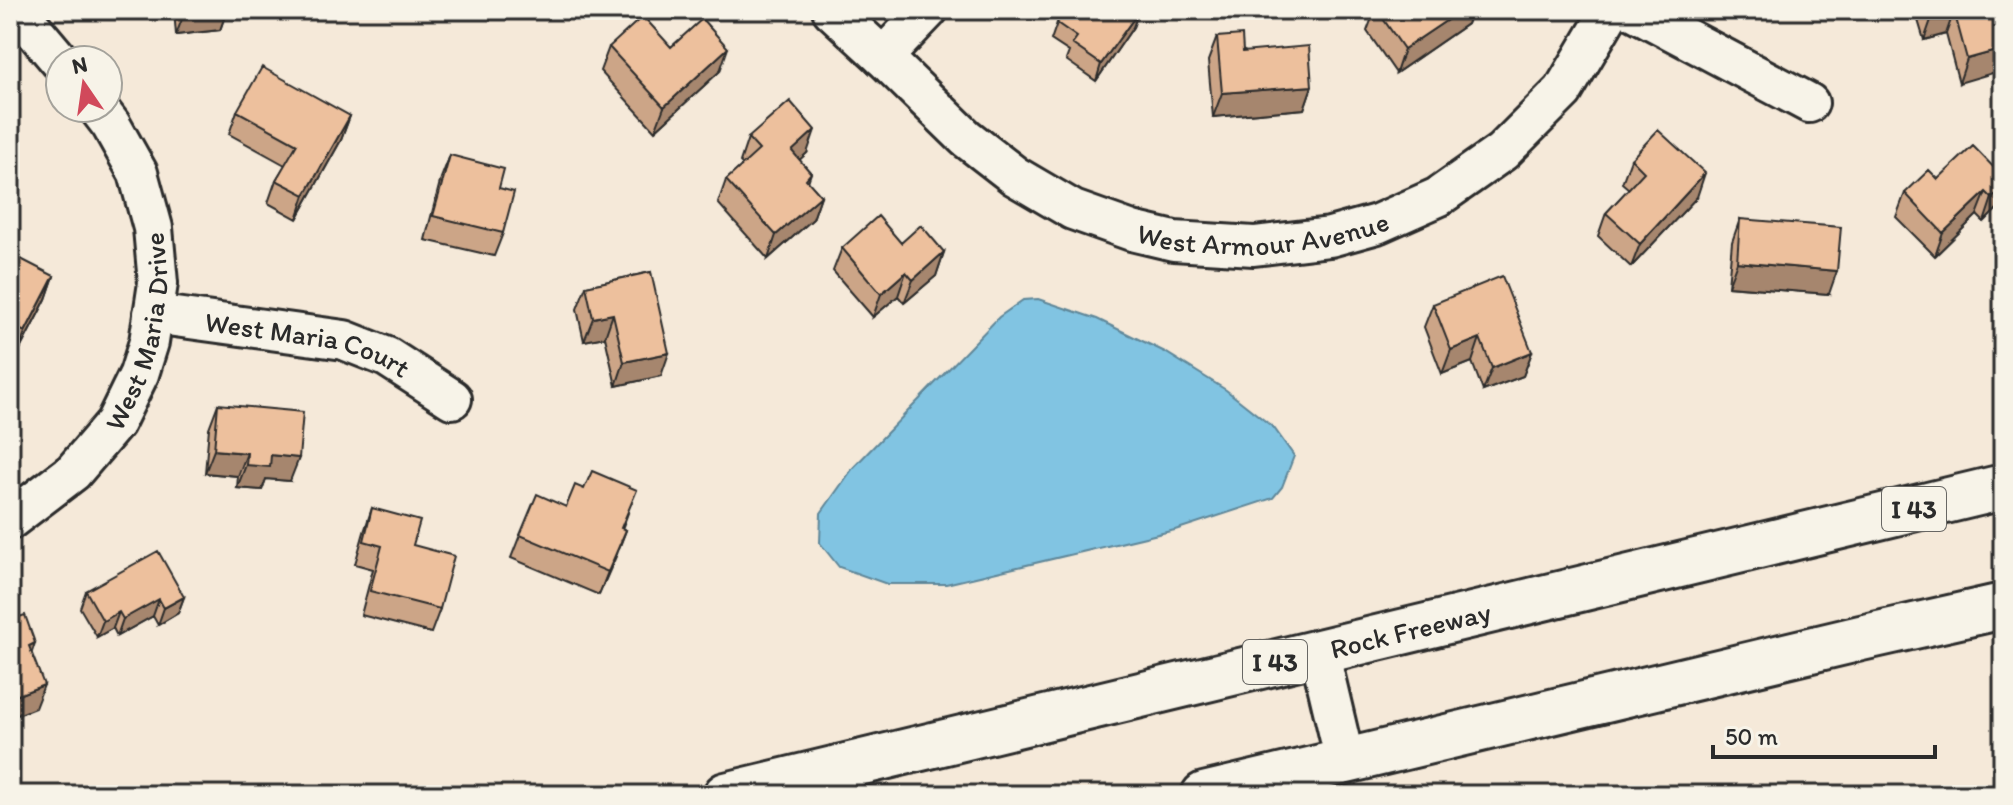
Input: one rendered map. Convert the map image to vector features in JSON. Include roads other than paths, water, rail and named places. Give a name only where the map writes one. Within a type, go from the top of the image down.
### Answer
[{"type":"highway","name":"Rock Freeway","points":[[726,795],[2003,487]]},
{"type":"highway","points":[[1204,795],[2003,606]]},
{"type":"street","points":[[17,10],[46,44]]},
{"type":"street","name":"West Armour Avenue","points":[[832,10],[966,138],[1015,176],[1073,210],[1132,231],[1174,241],[1254,246],[1330,237],[1377,224],[1438,197],[1502,152],[1563,91],[1611,10]]},
{"type":"street","points":[[883,57],[928,10]]},
{"type":"street","points":[[1633,10],[1809,103]]},
{"type":"street","name":"West Maria Drive","points":[[10,520],[73,472],[115,423],[139,374],[149,342],[158,283],[153,228],[138,173],[110,124]]},
{"type":"street","name":"West Maria Court","points":[[153,314],[344,340],[387,357],[452,399]]},
{"type":"street","points":[[1319,651],[1345,761]]},
{"type":"water","points":[[1038,299],[1097,319],[1165,352],[1226,390],[1274,428],[1294,456],[1282,487],[1273,498],[1175,530],[946,584],[887,584],[839,567],[820,543],[821,513],[853,468],[999,317],[1023,300]]}]
